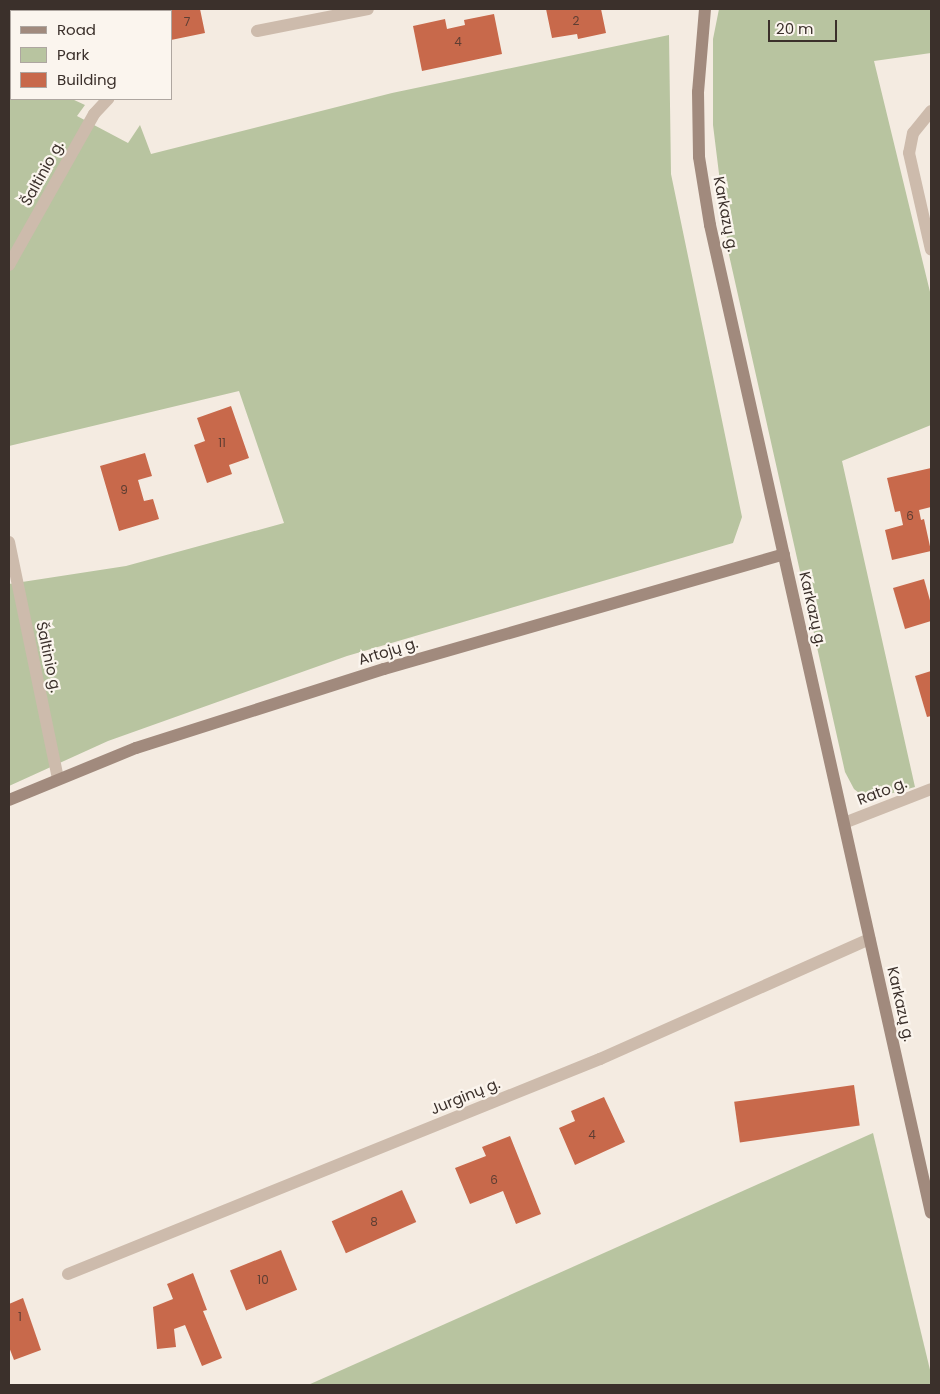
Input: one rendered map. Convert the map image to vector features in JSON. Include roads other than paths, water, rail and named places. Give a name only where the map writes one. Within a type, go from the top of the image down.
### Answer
[{"type":"main road","name":"Karkazų g.","points":[[705,9],[698,92],[700,157],[710,225],[931,1213]]},
{"type":"main road","name":"Artojų g.","points":[[9,800],[58,778],[136,748],[384,669],[784,554]]},
{"type":"street","points":[[257,31],[368,9]]},
{"type":"street","name":"Šaltinio g.","points":[[9,265],[94,114],[107,100]]},
{"type":"street","points":[[931,111],[913,133],[909,153],[931,250]]},
{"type":"street","name":"Šaltinio g.","points":[[9,542],[58,778]]},
{"type":"street","name":"Rato g.","points":[[844,824],[931,789]]},
{"type":"street","name":"Jurginų g.","points":[[68,1274],[600,1059],[870,939]]}]
